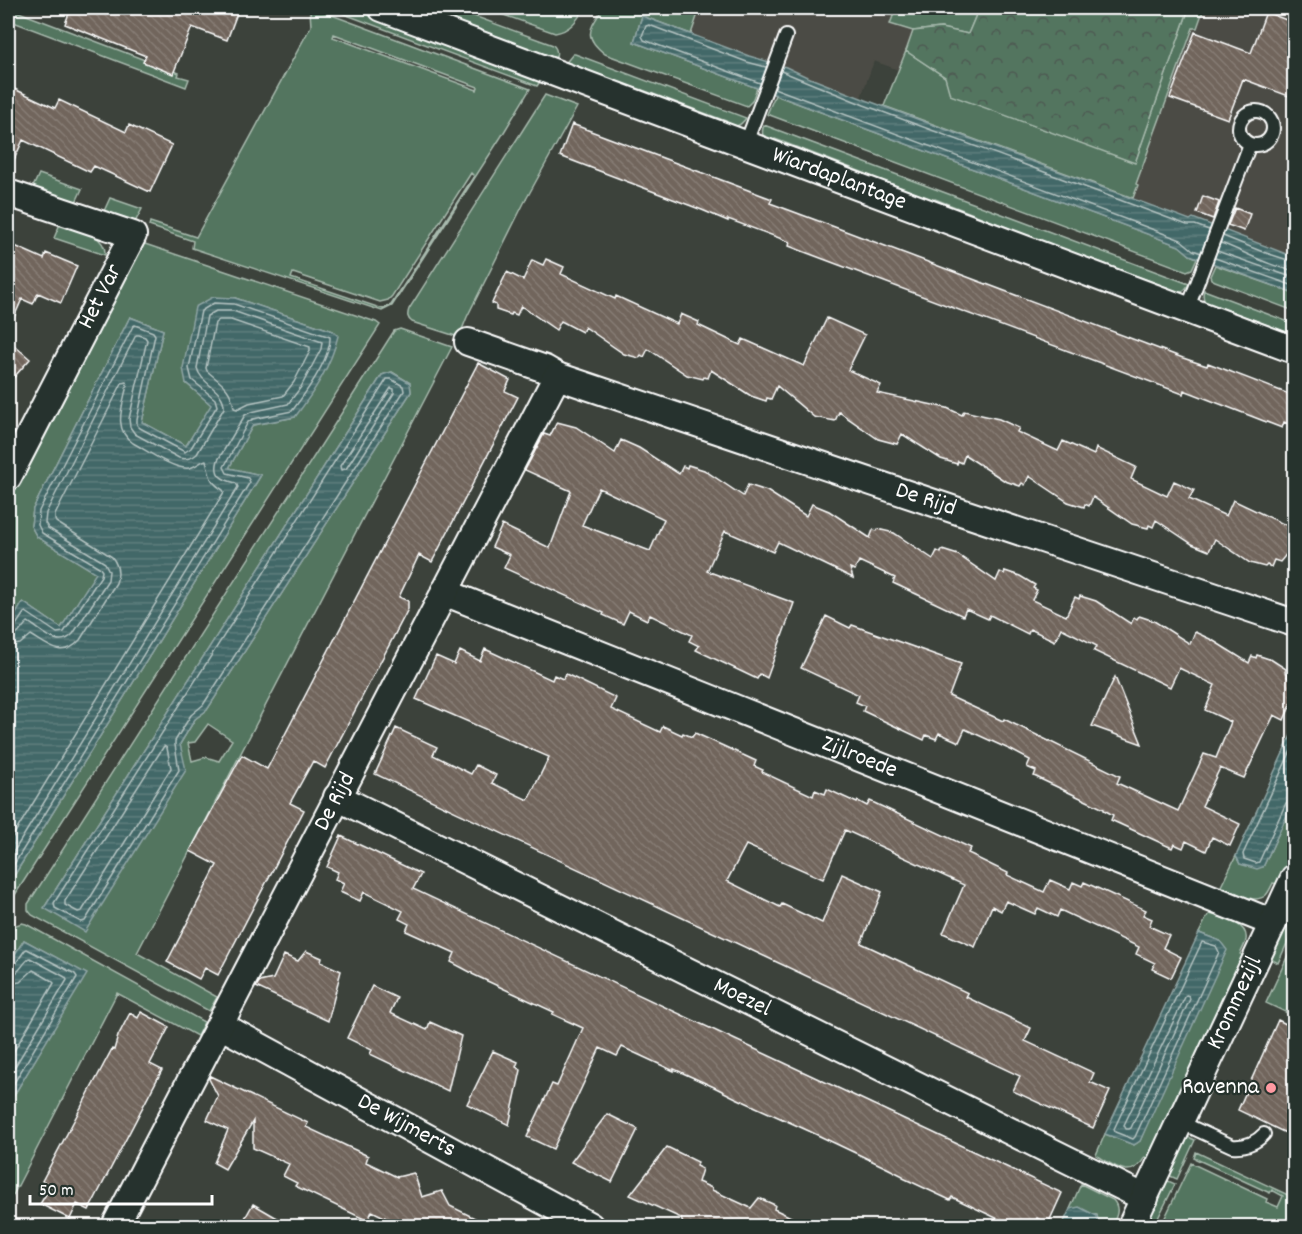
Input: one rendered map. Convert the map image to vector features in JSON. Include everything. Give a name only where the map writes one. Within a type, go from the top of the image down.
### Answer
[{"type":"street","name":"Wiardaplantage","points":[[382,8],[1294,350]]},
{"type":"street","name":"Het Var","points":[[8,193],[133,235],[8,477]]},
{"type":"street","name":"De Rijd","points":[[468,342],[545,369],[557,376],[1294,623]]},
{"type":"street","name":"De Rijd","points":[[115,1227],[557,376]]},
{"type":"street","name":"Zijlroede","points":[[444,592],[1273,923]]},
{"type":"street","name":"Moezel","points":[[338,797],[1145,1198]]},
{"type":"street","name":"Krommezijl","points":[[1131,1227],[1294,878]]},
{"type":"street","name":"De Wijmerts","points":[[220,1025],[590,1227]]},
{"type":"lane","points":[[746,143],[786,36]]},
{"type":"lane","points":[[1187,310],[1250,144]]},
{"type":"lane","points":[[1180,1122],[1232,1146],[1241,1147],[1250,1144],[1264,1134]]},
{"type":"shaded area","points":[[700,8],[966,8],[937,84],[874,61],[861,97],[786,67],[691,34]]},
{"type":"shaded area","points":[[1204,8],[1252,8],[1263,11],[1264,8],[1294,20],[1294,257],[1193,218],[1190,220],[1133,198],[1138,185],[1136,184],[1193,27],[1197,28]]},
{"type":"green space","points":[[8,8],[179,73],[178,76],[189,79],[186,87],[8,20]]},
{"type":"green space","points":[[302,8],[313,8],[530,89],[392,306],[382,311],[192,248],[193,241],[149,226],[150,222],[196,237],[311,26],[310,11]],"holes":[[[334,34],[478,87],[477,90],[333,37]],[[471,173],[474,176],[391,305],[383,309],[291,278],[293,273],[380,302],[388,300]]]},
{"type":"green space","points":[[328,8],[357,8],[543,77],[537,86]]},
{"type":"green space","points":[[410,8],[452,8],[553,45],[557,51],[556,55],[553,61]]},
{"type":"green space","points":[[484,8],[585,8],[569,27],[555,33]]},
{"type":"green space","points":[[603,8],[700,8],[691,34],[642,16],[634,42],[757,88],[752,101],[747,106],[605,54],[593,42],[590,32]]},
{"type":"green space","points":[[896,8],[979,8],[968,34],[941,28],[913,31],[890,24]]},
{"type":"green space","points":[[979,8],[1189,8],[1135,163],[950,95],[945,77],[906,51],[913,31],[941,28],[968,34]]},
{"type":"green space","points":[[1189,8],[1204,8],[1197,28],[1193,28],[1136,184],[1138,185],[1133,198],[884,106],[906,51],[945,77],[1135,162]]},
{"type":"green space","points":[[573,54],[746,118],[737,126],[725,126],[726,121],[637,88],[635,92],[564,65]]},
{"type":"green space","points":[[545,95],[577,107],[524,203],[459,337],[412,322],[408,316],[409,309]]},
{"type":"green space","points":[[775,95],[1180,246],[1197,258],[1192,269],[1187,271],[767,114]]},
{"type":"green space","points":[[764,125],[1189,284],[1180,293],[1168,293],[1169,288],[1089,258],[1087,262],[1007,234],[1009,228],[935,199],[932,204],[866,179],[867,174],[775,139],[773,144],[764,137],[762,132]]},
{"type":"green space","points":[[39,174],[82,189],[76,202],[33,187]]},
{"type":"green space","points":[[110,198],[142,209],[135,222],[104,211]]},
{"type":"green space","points":[[60,224],[96,237],[104,248],[105,255],[54,238]]},
{"type":"green space","points":[[139,242],[380,325],[11,901],[8,900],[8,880],[12,879],[261,475],[229,468],[253,425],[295,417],[333,331],[235,298],[186,383],[212,405],[186,446],[142,422],[163,330],[130,317],[33,509],[31,526],[37,537],[97,573],[61,628],[23,602],[8,628],[8,495]]},
{"type":"green space","points":[[1215,265],[1294,293],[1294,311],[1211,279]]},
{"type":"green space","points":[[1204,290],[1294,324],[1294,335],[1216,306],[1214,310],[1205,301]]},
{"type":"green space","points":[[400,329],[452,347],[137,953],[217,997],[209,1011],[32,915],[28,910],[28,904],[394,331]],"holes":[[[392,372],[410,383],[411,392],[207,710],[195,719],[180,744],[44,908],[382,375]],[[208,724],[232,740],[219,761],[206,757],[192,761],[188,743],[195,742]]]},
{"type":"green space","points":[[1294,800],[1294,853],[1279,885],[1273,883],[1266,895],[1256,899],[1221,886],[1236,856],[1240,864],[1263,867]]},
{"type":"green space","points":[[1294,904],[1294,928],[1278,963],[1269,958]]},
{"type":"green space","points":[[1210,914],[1234,922],[1243,929],[1246,940],[1240,954],[1246,957],[1151,1160],[1145,1157],[1134,1169],[1116,1167],[1096,1155],[1105,1134],[1134,1145],[1140,1141],[1220,941],[1199,933]]},
{"type":"green space","points":[[22,923],[204,1022],[197,1036],[117,993],[8,1205],[8,1105],[86,974],[24,940],[8,965],[8,939],[16,925]]},
{"type":"green space","points":[[1294,942],[1294,1016],[1266,1003]]},
{"type":"green space","points":[[1186,1136],[1195,1140],[1177,1179],[1168,1175]]},
{"type":"green space","points":[[1196,1152],[1288,1195],[1294,1183],[1294,1226],[1161,1226],[1191,1163],[1267,1199],[1266,1202],[1278,1207],[1283,1196],[1272,1190],[1270,1193],[1194,1158]]},
{"type":"green space","points":[[1166,1180],[1175,1184],[1154,1226],[1144,1226]]},
{"type":"green space","points":[[1081,1184],[1113,1200],[1117,1210],[1112,1226],[1099,1226],[1097,1215],[1070,1209]]},
{"type":"water","points":[[642,16],[749,56],[786,67],[866,100],[1190,220],[1193,218],[1294,257],[1294,293],[1190,255],[1179,246],[634,42]]},
{"type":"water","points":[[213,297],[235,298],[333,331],[338,336],[335,347],[321,378],[295,417],[253,425],[229,468],[261,475],[12,879],[8,880],[8,628],[23,602],[61,628],[96,573],[37,537],[31,526],[33,509],[130,317],[163,330],[142,422],[186,446],[211,405],[186,383],[183,368],[195,307]]},
{"type":"water","points":[[391,372],[410,383],[411,392],[207,710],[195,719],[180,744],[186,770],[85,932],[44,908],[382,375]]},
{"type":"water","points":[[1294,729],[1294,800],[1263,867],[1257,869],[1240,864],[1236,856]]},
{"type":"water","points":[[1199,933],[1220,941],[1227,950],[1140,1141],[1134,1145],[1105,1134]]},
{"type":"water","points":[[24,940],[87,974],[8,1105],[8,965]]},
{"type":"water","points":[[1079,1207],[1097,1216],[1099,1226],[1062,1226],[1070,1209]]},
{"type":"building","points":[[71,8],[239,8],[227,40],[192,27],[173,74],[143,62],[146,56],[65,24]]},
{"type":"building","points":[[1266,12],[1294,23],[1294,98],[1243,79],[1228,119],[1170,98],[1195,32],[1251,53]]},
{"type":"building","points":[[8,86],[55,108],[59,100],[126,132],[129,125],[172,145],[150,192],[94,166],[90,172],[23,140],[8,173]]},
{"type":"building","points":[[572,124],[772,199],[770,203],[1183,358],[1207,366],[1208,363],[1294,396],[1294,426],[1284,422],[1282,428],[1184,390],[1183,394],[802,251],[789,246],[790,242],[728,219],[728,221],[560,156]]},
{"type":"building","points":[[1203,196],[1219,202],[1213,219],[1197,213]]},
{"type":"building","points":[[1235,208],[1250,214],[1244,231],[1228,225]]},
{"type":"building","points":[[8,243],[44,259],[46,253],[77,266],[61,303],[38,293],[33,304],[22,299],[8,331]]},
{"type":"building","points":[[546,259],[564,267],[561,274],[615,299],[616,296],[677,324],[681,314],[699,322],[698,325],[740,345],[743,339],[804,366],[827,318],[865,335],[848,370],[881,385],[877,393],[947,408],[962,415],[964,411],[999,419],[1019,428],[1017,432],[1058,451],[1063,441],[1094,455],[1096,448],[1136,467],[1131,479],[1167,496],[1174,481],[1194,490],[1189,499],[1226,516],[1233,500],[1294,529],[1294,545],[1280,562],[1274,560],[1271,567],[1250,563],[1215,539],[1209,551],[1192,544],[1156,520],[1153,527],[1149,525],[1148,528],[1132,524],[1093,497],[1089,506],[1085,504],[1084,507],[1068,502],[1029,476],[1025,485],[1022,483],[1020,486],[1005,481],[965,455],[962,463],[958,461],[957,464],[941,459],[902,434],[897,444],[878,439],[839,412],[835,421],[814,417],[777,386],[771,399],[767,398],[766,401],[751,396],[711,370],[708,378],[687,375],[648,349],[644,357],[624,354],[585,327],[582,332],[561,321],[556,330],[521,306],[517,315],[496,310],[496,305],[492,303],[507,272],[523,280],[532,260],[543,265]]},
{"type":"building","points":[[8,340],[30,359],[8,384]]},
{"type":"building","points":[[478,363],[510,380],[505,391],[518,397],[432,562],[419,555],[399,597],[408,601],[408,609],[325,768],[313,761],[290,803],[304,810],[218,975],[205,968],[199,979],[167,962],[217,865],[190,851],[242,755],[267,769]]},
{"type":"building","points":[[557,422],[576,427],[615,453],[621,440],[639,448],[679,474],[683,466],[687,468],[688,465],[704,470],[743,496],[748,485],[767,491],[806,516],[812,504],[829,511],[870,538],[873,530],[894,533],[933,559],[937,551],[941,553],[942,550],[958,555],[996,581],[1000,572],[1004,574],[1005,571],[1020,576],[1035,585],[1033,588],[1037,590],[1032,600],[1066,616],[1075,597],[1079,599],[1080,596],[1096,601],[1131,624],[1134,617],[1137,619],[1139,616],[1154,621],[1190,644],[1195,632],[1249,663],[1252,656],[1256,658],[1257,655],[1272,660],[1286,669],[1287,677],[1294,681],[1294,697],[1284,720],[1274,715],[1244,778],[1220,768],[1202,806],[1240,824],[1230,846],[1212,837],[1206,851],[1186,841],[1183,848],[1174,844],[1172,848],[1111,820],[1113,815],[1104,809],[1034,776],[1036,771],[1027,767],[1030,760],[1011,750],[965,729],[959,742],[939,733],[936,739],[926,735],[924,740],[863,711],[865,706],[856,702],[859,695],[801,668],[826,616],[850,628],[852,625],[961,664],[949,696],[1003,721],[1004,719],[1120,776],[1117,783],[1178,811],[1204,754],[1216,758],[1231,722],[1205,710],[1215,685],[1179,668],[1170,687],[1094,651],[1097,646],[1061,628],[1055,641],[1030,629],[1028,634],[990,615],[988,619],[966,609],[963,616],[893,583],[895,578],[859,561],[855,570],[850,568],[853,578],[778,542],[773,552],[725,531],[707,571],[794,603],[767,678],[760,674],[757,679],[696,650],[699,646],[689,641],[692,635],[650,615],[647,620],[629,611],[623,624],[603,615],[604,613],[504,568],[510,555],[492,547],[502,525],[550,548],[571,491],[525,470],[544,434],[550,436]],"holes":[[[599,488],[664,519],[650,551],[582,525]]]},
{"type":"building","points":[[485,649],[552,680],[554,675],[563,679],[566,674],[616,698],[611,709],[660,732],[663,726],[682,735],[683,733],[692,737],[695,733],[756,761],[754,766],[763,770],[762,772],[813,796],[815,790],[825,794],[827,789],[867,806],[870,801],[971,848],[968,853],[1044,892],[1050,880],[1070,889],[1073,882],[1082,886],[1084,882],[1146,910],[1143,915],[1152,919],[1149,926],[1169,935],[1163,948],[1181,957],[1171,978],[1152,969],[1155,963],[1136,954],[1139,947],[1060,910],[1057,917],[1038,908],[1035,914],[1006,901],[1001,911],[992,906],[975,947],[943,933],[964,885],[845,830],[823,879],[746,845],[727,881],[780,907],[782,904],[822,923],[842,874],[882,892],[861,943],[968,993],[966,997],[1031,1028],[1025,1041],[1094,1073],[1090,1082],[1110,1091],[1093,1128],[1013,1091],[1020,1076],[375,774],[396,728],[437,747],[433,755],[471,774],[476,765],[496,775],[492,783],[528,800],[549,757],[416,699],[436,656],[454,664],[460,651],[480,661]]},
{"type":"building","points":[[1115,677],[1142,744],[1092,726]]},
{"type":"building","points":[[341,836],[421,874],[413,889],[1062,1193],[1048,1224],[1037,1218],[1033,1227],[1015,1227],[952,1197],[950,1200],[809,1131],[622,1047],[617,1056],[600,1048],[553,1149],[527,1137],[552,1084],[557,1086],[583,1028],[451,962],[455,953],[406,931],[409,924],[399,919],[403,911],[364,892],[360,901],[340,892],[344,883],[335,879],[338,872],[327,867]]},
{"type":"building","points":[[306,951],[322,958],[321,962],[341,971],[328,1021],[256,987],[259,982],[273,979],[284,955],[298,961]]},
{"type":"building","points":[[372,986],[397,998],[390,1013],[427,1030],[430,1022],[461,1036],[448,1091],[370,1054],[372,1050],[347,1038]]},
{"type":"building","points":[[141,1012],[169,1027],[150,1064],[162,1070],[89,1210],[77,1204],[70,1219],[40,1204],[51,1186],[42,1181],[112,1049],[114,1050],[118,1036],[130,1013],[138,1018]]},
{"type":"building","name":"Ravenna","points":[[1278,1020],[1294,1028],[1294,1137],[1238,1110]]},
{"type":"building","points":[[493,1051],[518,1062],[516,1067],[521,1070],[509,1125],[467,1104]]},
{"type":"building","points":[[210,1076],[308,1123],[306,1127],[368,1156],[366,1162],[397,1177],[414,1173],[422,1197],[442,1191],[450,1206],[493,1227],[405,1227],[372,1211],[368,1221],[295,1186],[297,1183],[283,1176],[289,1164],[253,1148],[253,1121],[225,1169],[214,1163],[228,1130],[207,1120],[218,1096],[209,1079]]},
{"type":"building","points":[[607,1114],[638,1129],[612,1182],[571,1162]]},
{"type":"building","points":[[667,1147],[698,1162],[696,1166],[702,1169],[698,1182],[712,1190],[751,1208],[759,1198],[775,1205],[774,1209],[812,1227],[684,1227],[681,1218],[630,1195]]},
{"type":"building","points":[[253,1204],[293,1227],[240,1227]]},
{"type":"place","name":"Ravenna","points":[[1271,1088]]}]
